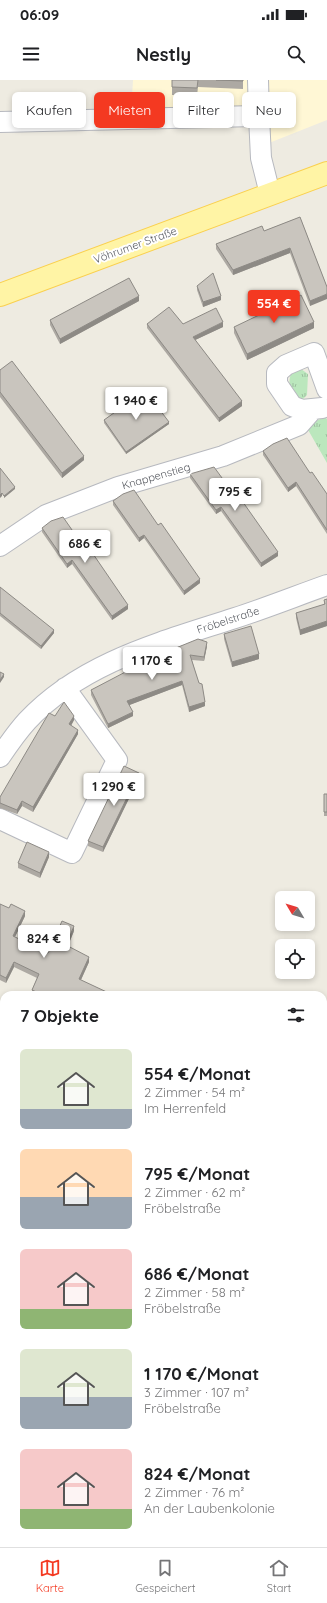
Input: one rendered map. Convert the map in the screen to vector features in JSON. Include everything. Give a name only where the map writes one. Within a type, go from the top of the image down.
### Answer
[{"type":"main road","name":"Vöhrumer Straße","points":[[0,295],[327,173]]},
{"type":"street","points":[[258,80],[258,92]]},
{"type":"street","points":[[0,122],[242,116]]},
{"type":"street","points":[[260,128],[261,158],[270,194]]},
{"type":"street","points":[[320,408],[302,410],[292,406],[277,384],[277,373],[286,365],[314,353],[327,389]]},
{"type":"street","name":"Knappenstieg","points":[[0,546],[46,515],[118,487],[223,456],[299,425],[320,408]]},
{"type":"street","name":"Fröbelstraße","points":[[0,757],[27,721],[47,702],[65,688],[101,667],[130,653],[327,585]]},
{"type":"street","points":[[0,819],[72,853],[116,760],[65,688]]},
{"type":"shaded area","points":[[133,80],[327,80],[327,120],[269,143],[268,128],[296,128],[296,92],[242,92],[242,112],[234,112],[234,92],[173,92],[173,113],[165,113],[165,92],[132,92]]},
{"type":"green space","points":[[301,369],[308,374],[307,395],[303,399],[299,398],[293,393],[290,386],[291,374]]},
{"type":"green space","points":[[325,417],[327,419],[327,463],[307,428],[309,424]]},
{"type":"building","points":[[172,80],[198,80],[197,88],[172,87]]},
{"type":"building","points":[[216,80],[243,80],[243,81]]},
{"type":"building","points":[[300,217],[327,287],[327,294],[310,301],[290,248],[233,270],[216,244],[262,226],[264,231]]},
{"type":"building","points":[[213,273],[221,296],[203,302],[197,286]]},
{"type":"building","points":[[129,278],[139,296],[60,339],[50,320]]},
{"type":"building","points":[[301,295],[314,322],[247,354],[234,327]]},
{"type":"building","points":[[169,307],[183,324],[216,308],[223,322],[193,337],[242,401],[219,418],[147,324]]},
{"type":"building","points":[[12,361],[84,456],[62,473],[0,392],[0,370]]},
{"type":"building","points":[[144,389],[169,422],[126,452],[104,420],[132,400],[131,399]]},
{"type":"building","points":[[287,438],[310,473],[312,472],[327,494],[327,530],[296,482],[288,488],[263,451],[273,444]]},
{"type":"building","points":[[214,467],[236,497],[238,495],[278,552],[261,563],[221,507],[216,510],[190,474]]},
{"type":"building","points":[[0,468],[15,487],[4,496],[2,493],[0,495]]},
{"type":"building","points":[[134,490],[158,525],[161,523],[200,579],[184,591],[144,535],[139,538],[113,501],[123,494]]},
{"type":"building","points":[[63,517],[86,550],[89,548],[128,605],[112,616],[72,560],[67,564],[42,528],[51,521]]},
{"type":"building","points":[[0,587],[54,630],[41,646],[0,613]]},
{"type":"building","points":[[327,599],[327,621],[300,630],[296,613],[325,604],[324,600]]},
{"type":"building","points":[[251,626],[259,654],[232,662],[224,634]]},
{"type":"building","points":[[198,639],[207,642],[204,657],[190,655],[199,683],[202,684],[205,702],[189,707],[182,681],[127,701],[133,712],[108,724],[91,690],[133,668],[167,655],[166,652]]},
{"type":"building","points":[[0,672],[4,674],[0,680]]},
{"type":"building","points":[[64,702],[74,716],[69,724],[78,730],[33,807],[22,801],[17,810],[0,803],[0,797],[49,713],[55,716]]},
{"type":"building","points":[[124,766],[139,773],[103,847],[88,841]]},
{"type":"building","points":[[324,794],[327,794],[327,812],[324,812]]},
{"type":"building","points":[[27,842],[49,852],[40,873],[18,863]]},
{"type":"building","points":[[0,904],[9,908],[11,904],[25,911],[13,936],[48,953],[62,921],[74,926],[66,945],[89,957],[79,979],[105,991],[34,991],[32,990],[39,974],[14,962],[6,978],[0,975]]}]
